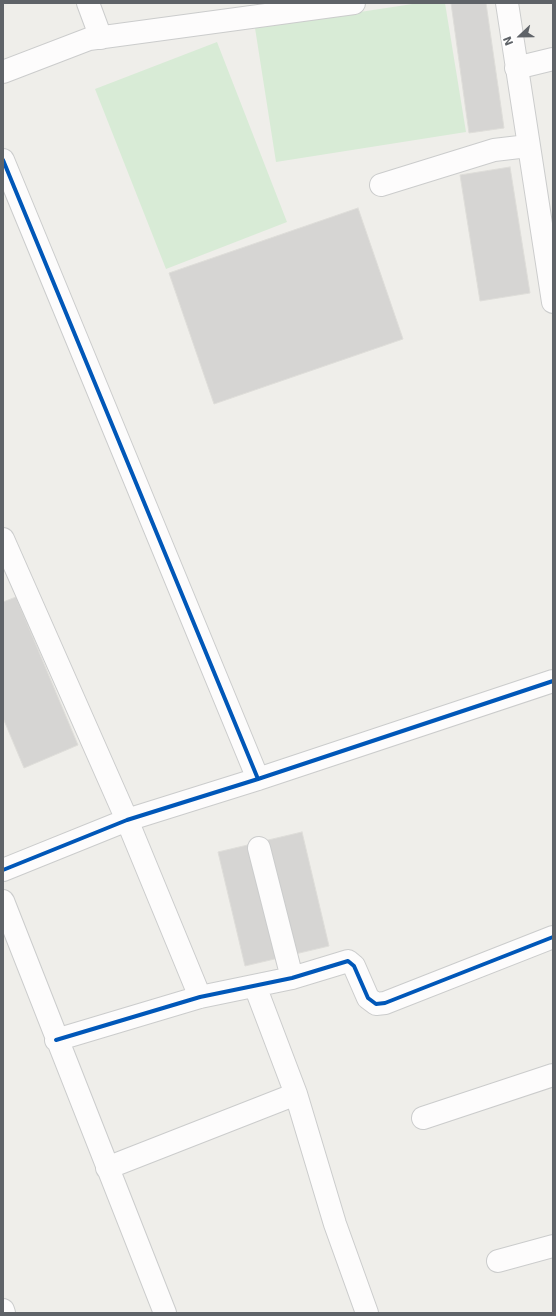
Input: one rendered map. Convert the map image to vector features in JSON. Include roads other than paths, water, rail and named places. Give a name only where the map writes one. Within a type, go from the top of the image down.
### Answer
[{"type":"street","points":[[88,3],[101,38]]},
{"type":"street","points":[[3,72],[89,39],[246,10],[354,3]]},
{"type":"street","points":[[507,3],[553,302]]},
{"type":"street","points":[[516,68],[553,59]]},
{"type":"street","points":[[381,185],[494,150],[528,146]]},
{"type":"street","points":[[3,160],[258,779]]},
{"type":"street","points":[[3,539],[127,820],[200,997]]},
{"type":"street","points":[[3,870],[127,820],[258,779],[553,681]]},
{"type":"street","points":[[259,848],[292,978]]},
{"type":"street","points":[[3,901],[56,1040],[165,1313]]},
{"type":"street","points":[[56,1040],[200,997],[292,978],[348,961],[354,966],[368,998],[376,1004],[385,1003],[553,937]]},
{"type":"street","points":[[255,986],[296,1094],[334,1224],[367,1313]]},
{"type":"street","points":[[424,1118],[553,1075]]},
{"type":"street","points":[[107,1168],[296,1094]]},
{"type":"street","points":[[498,1261],[553,1246]]}]
